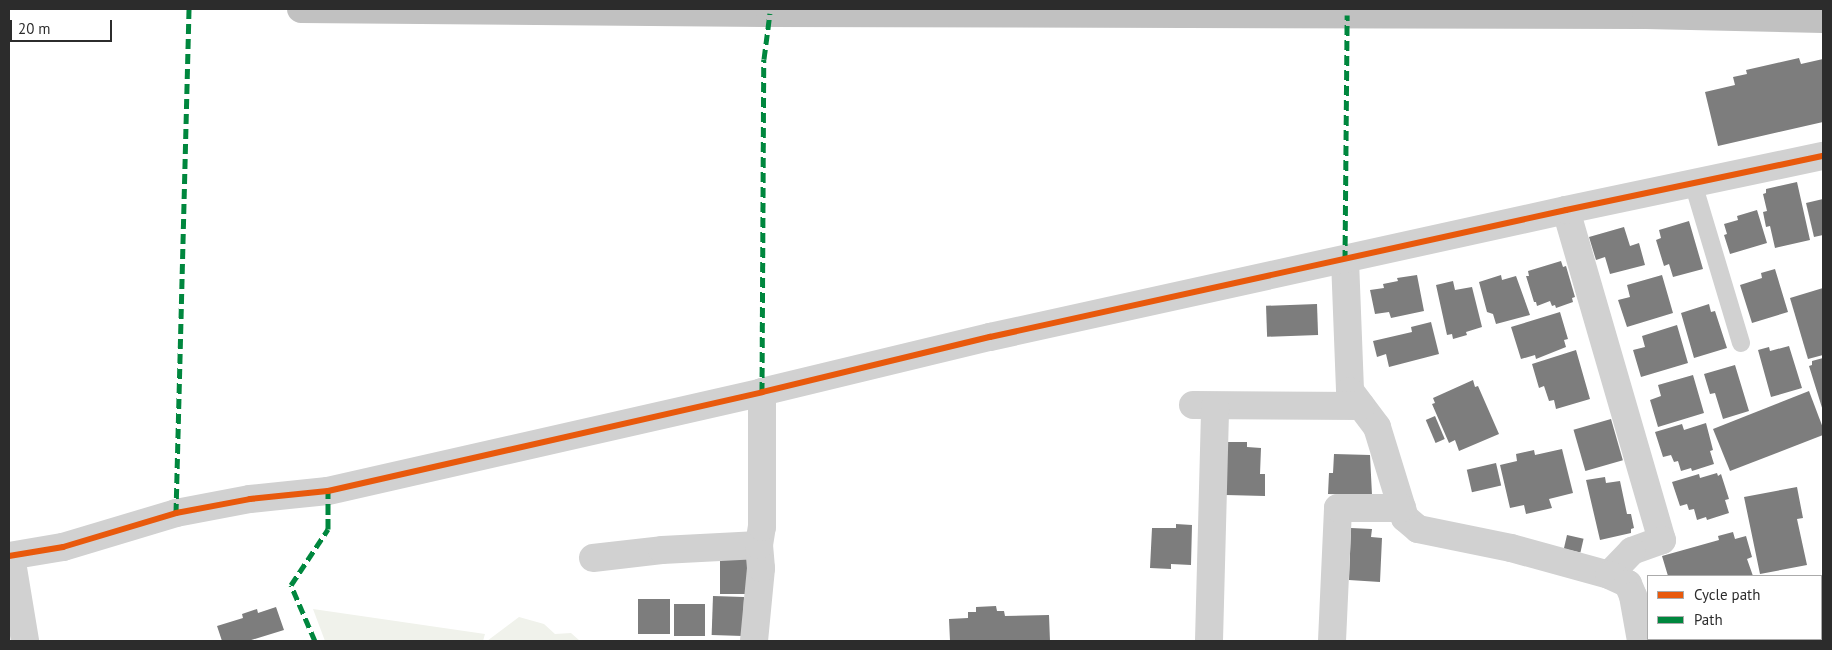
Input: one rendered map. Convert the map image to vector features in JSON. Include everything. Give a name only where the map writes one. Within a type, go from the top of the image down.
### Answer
[{"type":"highway","points":[[301,9],[790,13],[1646,15],[1823,19]]},
{"type":"street","points":[[25,641],[10,556],[63,547],[176,513],[250,499],[328,491],[762,392],[990,337],[1566,210],[1823,156]]},
{"type":"street","points":[[1566,210],[1662,540],[1632,551],[1609,574]]},
{"type":"street","points":[[1345,260],[1350,391],[1376,427],[1405,518],[1418,529],[1511,548],[1609,574],[1628,584],[1633,596],[1641,641]]},
{"type":"street","points":[[754,641],[761,568],[759,545],[762,527],[762,392]]},
{"type":"street","points":[[1209,641],[1204,406],[1361,406]]},
{"type":"street","points":[[1332,641],[1338,508],[1402,508]]},
{"type":"street","points":[[593,558],[662,550],[759,545]]},
{"type":"lane","points":[[1693,183],[1741,343]]},
{"type":"shaded area","points":[[313,609],[485,634],[483,641],[325,641]]},
{"type":"shaded area","points":[[519,617],[544,624],[555,634],[571,633],[580,641],[487,641]]},
{"type":"building","points":[[1799,58],[1801,64],[1823,59],[1823,122],[1718,146],[1705,92],[1735,85],[1733,77],[1747,74],[1746,70]]},
{"type":"building","points":[[1797,182],[1810,240],[1775,248],[1770,226],[1766,227],[1763,212],[1767,211],[1763,194],[1766,193],[1766,189]]},
{"type":"building","points":[[1823,199],[1823,235],[1814,237],[1806,203]]},
{"type":"building","points":[[1757,210],[1767,243],[1730,254],[1724,235],[1727,234],[1724,224],[1738,220],[1737,216]]},
{"type":"building","points":[[1689,221],[1703,269],[1673,277],[1669,264],[1664,266],[1656,240],[1661,238],[1659,230]]},
{"type":"building","points":[[1624,227],[1630,246],[1639,243],[1645,265],[1610,274],[1605,257],[1596,260],[1589,237]]},
{"type":"building","points":[[1561,261],[1563,267],[1566,266],[1575,297],[1572,298],[1573,302],[1556,308],[1555,305],[1552,306],[1550,301],[1537,306],[1526,276],[1529,276],[1528,271]]},
{"type":"building","points":[[1775,269],[1788,312],[1752,323],[1740,285],[1762,278],[1761,273]]},
{"type":"building","points":[[1417,275],[1424,311],[1391,318],[1389,312],[1375,314],[1370,290],[1384,288],[1383,284],[1398,281],[1397,278]]},
{"type":"building","points":[[1501,275],[1502,280],[1516,276],[1530,315],[1496,324],[1493,314],[1487,312],[1479,282]]},
{"type":"building","points":[[1662,275],[1673,313],[1627,327],[1618,300],[1630,297],[1627,285]]},
{"type":"building","points":[[1453,281],[1455,290],[1472,287],[1482,327],[1466,332],[1467,335],[1453,339],[1452,334],[1447,335],[1436,285]]},
{"type":"building","points":[[1823,288],[1823,355],[1808,359],[1790,298]]},
{"type":"building","points":[[1317,304],[1318,335],[1267,337],[1266,306]]},
{"type":"building","points":[[1709,304],[1711,312],[1715,311],[1727,348],[1694,358],[1681,313]]},
{"type":"building","points":[[1560,312],[1568,339],[1564,340],[1566,347],[1536,359],[1535,355],[1521,359],[1511,327]]},
{"type":"building","points":[[1431,322],[1439,354],[1389,367],[1386,354],[1377,357],[1373,341],[1412,332],[1411,327]]},
{"type":"building","points":[[1677,325],[1688,363],[1641,377],[1633,350],[1645,347],[1642,336]]},
{"type":"building","points":[[1789,346],[1802,388],[1771,397],[1758,350],[1769,347],[1770,351]]},
{"type":"building","points":[[1576,350],[1590,399],[1556,409],[1554,400],[1549,401],[1544,386],[1539,388],[1532,364]]},
{"type":"building","points":[[1823,358],[1823,411],[1809,366],[1812,365],[1812,361]]},
{"type":"building","points":[[1735,365],[1749,411],[1723,419],[1715,393],[1710,394],[1704,374]]},
{"type":"building","points":[[1693,375],[1704,413],[1658,427],[1650,400],[1661,396],[1658,385]]},
{"type":"building","points":[[1473,380],[1475,387],[1478,386],[1499,434],[1459,451],[1455,440],[1449,443],[1432,404],[1435,403],[1433,398]]},
{"type":"building","points":[[1809,391],[1823,428],[1823,435],[1730,471],[1713,429]]},
{"type":"building","points":[[1435,416],[1445,439],[1436,443],[1426,420]]},
{"type":"building","points":[[1611,419],[1623,460],[1585,471],[1574,430]]},
{"type":"building","points":[[1706,423],[1713,450],[1710,451],[1714,464],[1692,471],[1691,468],[1681,471],[1678,461],[1674,462],[1671,455],[1663,457],[1655,432],[1682,424],[1684,430]]},
{"type":"building","points":[[1226,442],[1247,442],[1247,447],[1261,448],[1260,474],[1265,474],[1265,496],[1226,495]]},
{"type":"building","points":[[1562,449],[1573,493],[1549,499],[1552,508],[1526,514],[1524,505],[1510,508],[1500,465],[1517,461],[1516,454],[1534,450],[1535,455]]},
{"type":"building","points":[[1334,454],[1370,455],[1372,495],[1328,494],[1329,473],[1333,473]]},
{"type":"building","points":[[1496,463],[1501,485],[1472,492],[1467,470]]},
{"type":"building","points":[[1717,473],[1718,476],[1721,474],[1729,499],[1725,500],[1729,513],[1707,520],[1706,517],[1697,520],[1694,509],[1689,510],[1687,504],[1680,506],[1672,482],[1699,474],[1700,478]]},
{"type":"building","points":[[1605,477],[1606,483],[1620,481],[1627,514],[1631,514],[1634,528],[1631,529],[1631,533],[1600,540],[1586,480]]},
{"type":"building","points":[[1797,487],[1803,518],[1797,519],[1807,565],[1760,574],[1744,497]]},
{"type":"building","points":[[1176,524],[1192,525],[1191,565],[1171,564],[1171,569],[1150,568],[1152,528],[1176,528]]},
{"type":"building","points":[[1351,528],[1372,529],[1371,537],[1382,538],[1380,582],[1349,580]]},
{"type":"building","points":[[1733,532],[1735,539],[1746,536],[1752,557],[1747,559],[1753,575],[1668,575],[1662,556],[1719,540],[1718,536]]},
{"type":"building","points":[[1567,535],[1584,539],[1580,552],[1564,549]]},
{"type":"building","points":[[720,557],[750,557],[750,594],[720,594]]},
{"type":"building","points":[[713,596],[744,597],[743,636],[712,635]]},
{"type":"building","points":[[638,599],[670,599],[670,634],[638,634]]},
{"type":"building","points":[[674,604],[705,604],[705,636],[674,636]]},
{"type":"building","points":[[996,606],[997,611],[1004,611],[1005,616],[1049,615],[1050,641],[950,641],[949,619],[968,618],[968,612],[976,612],[976,607]]},
{"type":"building","points":[[276,607],[284,630],[248,641],[222,641],[217,626],[243,618],[242,614],[257,609],[258,613]]},
{"type":"building","points":[[1661,640],[1703,640],[1703,641]]},
{"type":"building","points":[[1715,640],[1771,640],[1715,641]]},
{"type":"marked path","points":[[176,513],[189,9]]},
{"type":"marked path","points":[[762,392],[764,59],[770,13]]},
{"type":"marked path","points":[[1345,260],[1347,15]]},
{"type":"marked path","points":[[315,641],[291,585],[328,529],[328,491]]},
{"type":"cycle path","points":[[9,556],[63,547],[176,513],[250,499],[328,491],[762,392],[990,337],[1566,210],[1823,156]]}]
